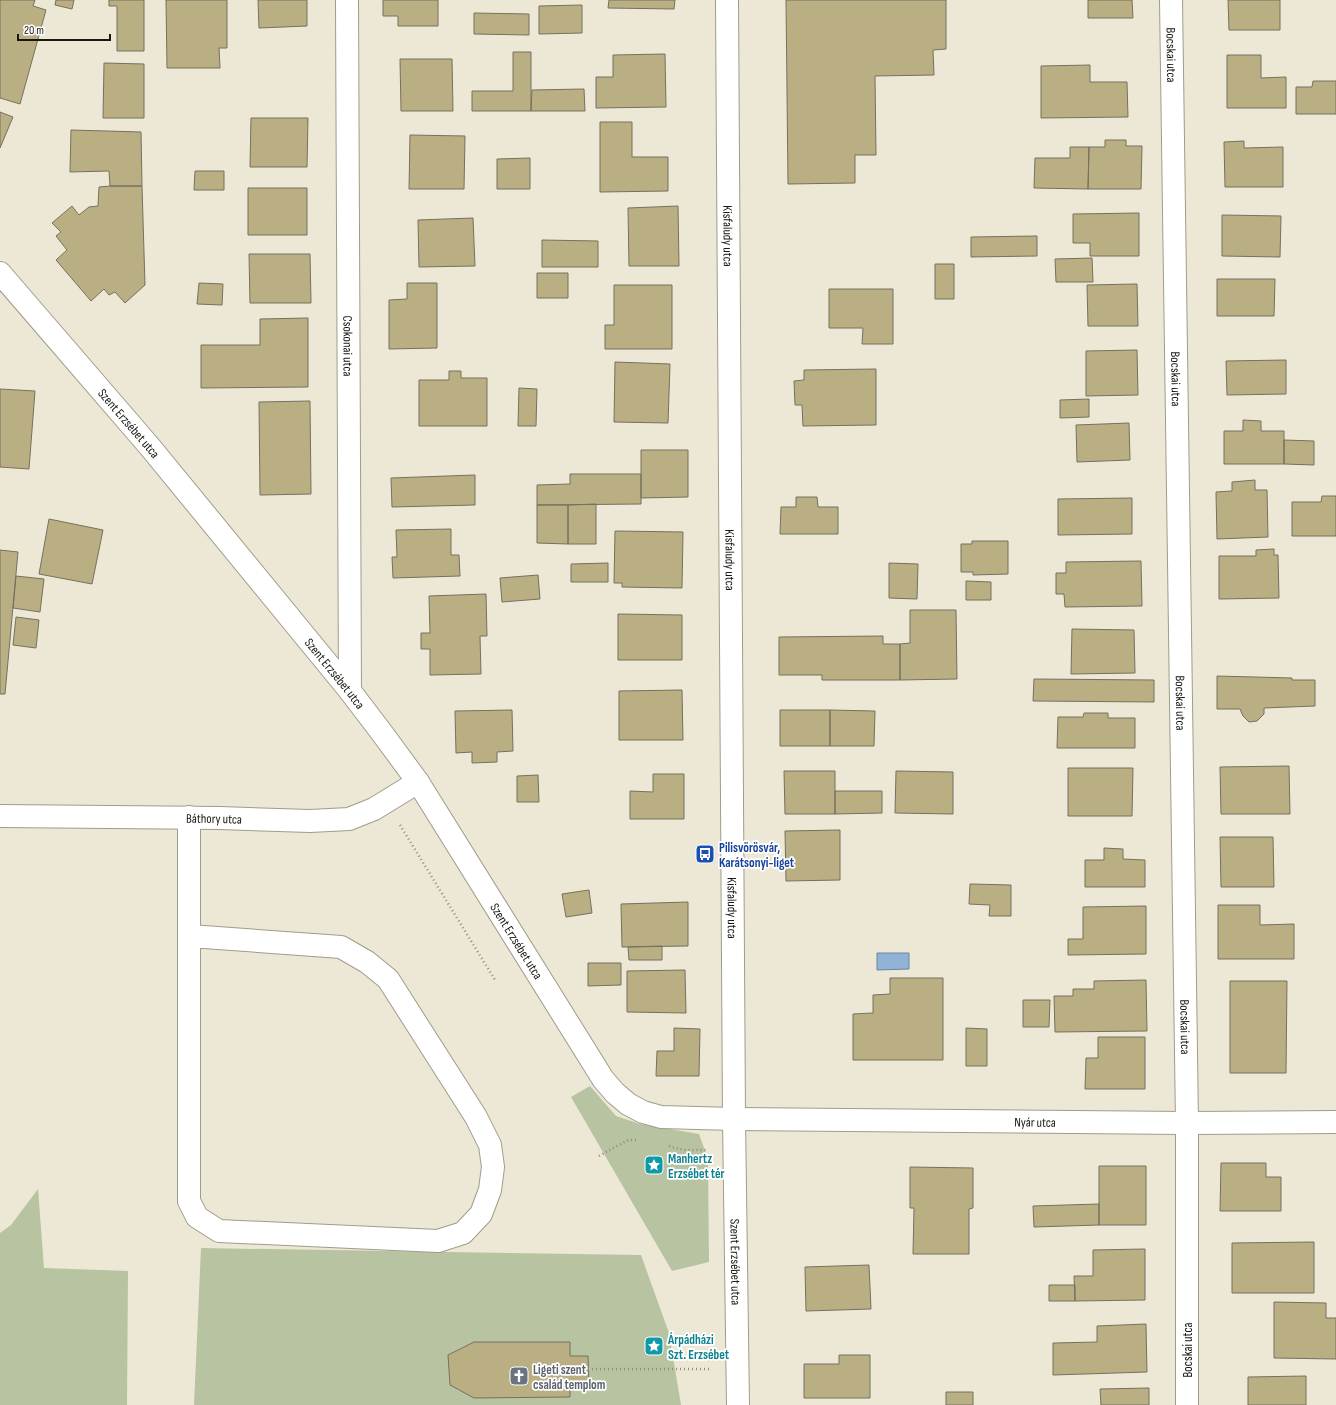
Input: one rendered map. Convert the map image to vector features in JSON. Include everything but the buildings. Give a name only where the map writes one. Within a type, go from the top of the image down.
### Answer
[{"type":"street","name":"Csokonai utca","points":[[347,0],[350,691]]},
{"type":"street","name":"Kisfaludy utca","points":[[727,0],[734,1119]]},
{"type":"street","name":"Bocskai utca","points":[[1171,0],[1187,1123],[1187,1405]]},
{"type":"street","name":"Szent Erzsébet utca","points":[[0,273],[150,447],[382,732],[418,782],[603,1079],[614,1092],[628,1104],[643,1112],[661,1117],[734,1119],[738,1405]]},
{"type":"street","name":"Báthory utca","points":[[0,816],[189,817],[310,821],[349,819],[374,809],[418,782]]},
{"type":"street","points":[[189,817],[189,1201],[197,1217],[219,1232],[438,1242],[463,1233],[481,1214],[490,1190],[493,1167],[490,1145],[476,1117],[388,979],[367,962],[341,947],[190,936]]},
{"type":"street","name":"Nyár utca","points":[[734,1119],[1187,1123],[1336,1122]]},
{"type":"path","points":[[385,801],[495,980]]},
{"type":"path","points":[[599,1156],[628,1140],[643,1141]]},
{"type":"path","points":[[664,1145],[683,1150],[735,1151]]},
{"type":"path","points":[[588,1370],[712,1369]]},
{"type":"green space","points":[[590,1086],[616,1116],[640,1124],[699,1134],[708,1159],[709,1262],[672,1271],[571,1097]]},
{"type":"green space","points":[[38,1189],[44,1268],[128,1271],[127,1405],[0,1405],[0,1233],[11,1225]]},
{"type":"green space","points":[[201,1248],[641,1255],[669,1333],[681,1405],[194,1405]]},
{"type":"water","points":[[877,953],[909,953],[909,969],[877,970]]},
{"type":"place","name":"Pilisvörösvár, Karátsonyi-liget","points":[[705,854]]},
{"type":"place","name":"Manhertz Erzsébet tér","points":[[654,1165]]},
{"type":"place","name":"Árpádházi Szt. Erzsébet","points":[[654,1346]]},
{"type":"place","name":"Ligeti szent család templom","points":[[519,1376]]}]
